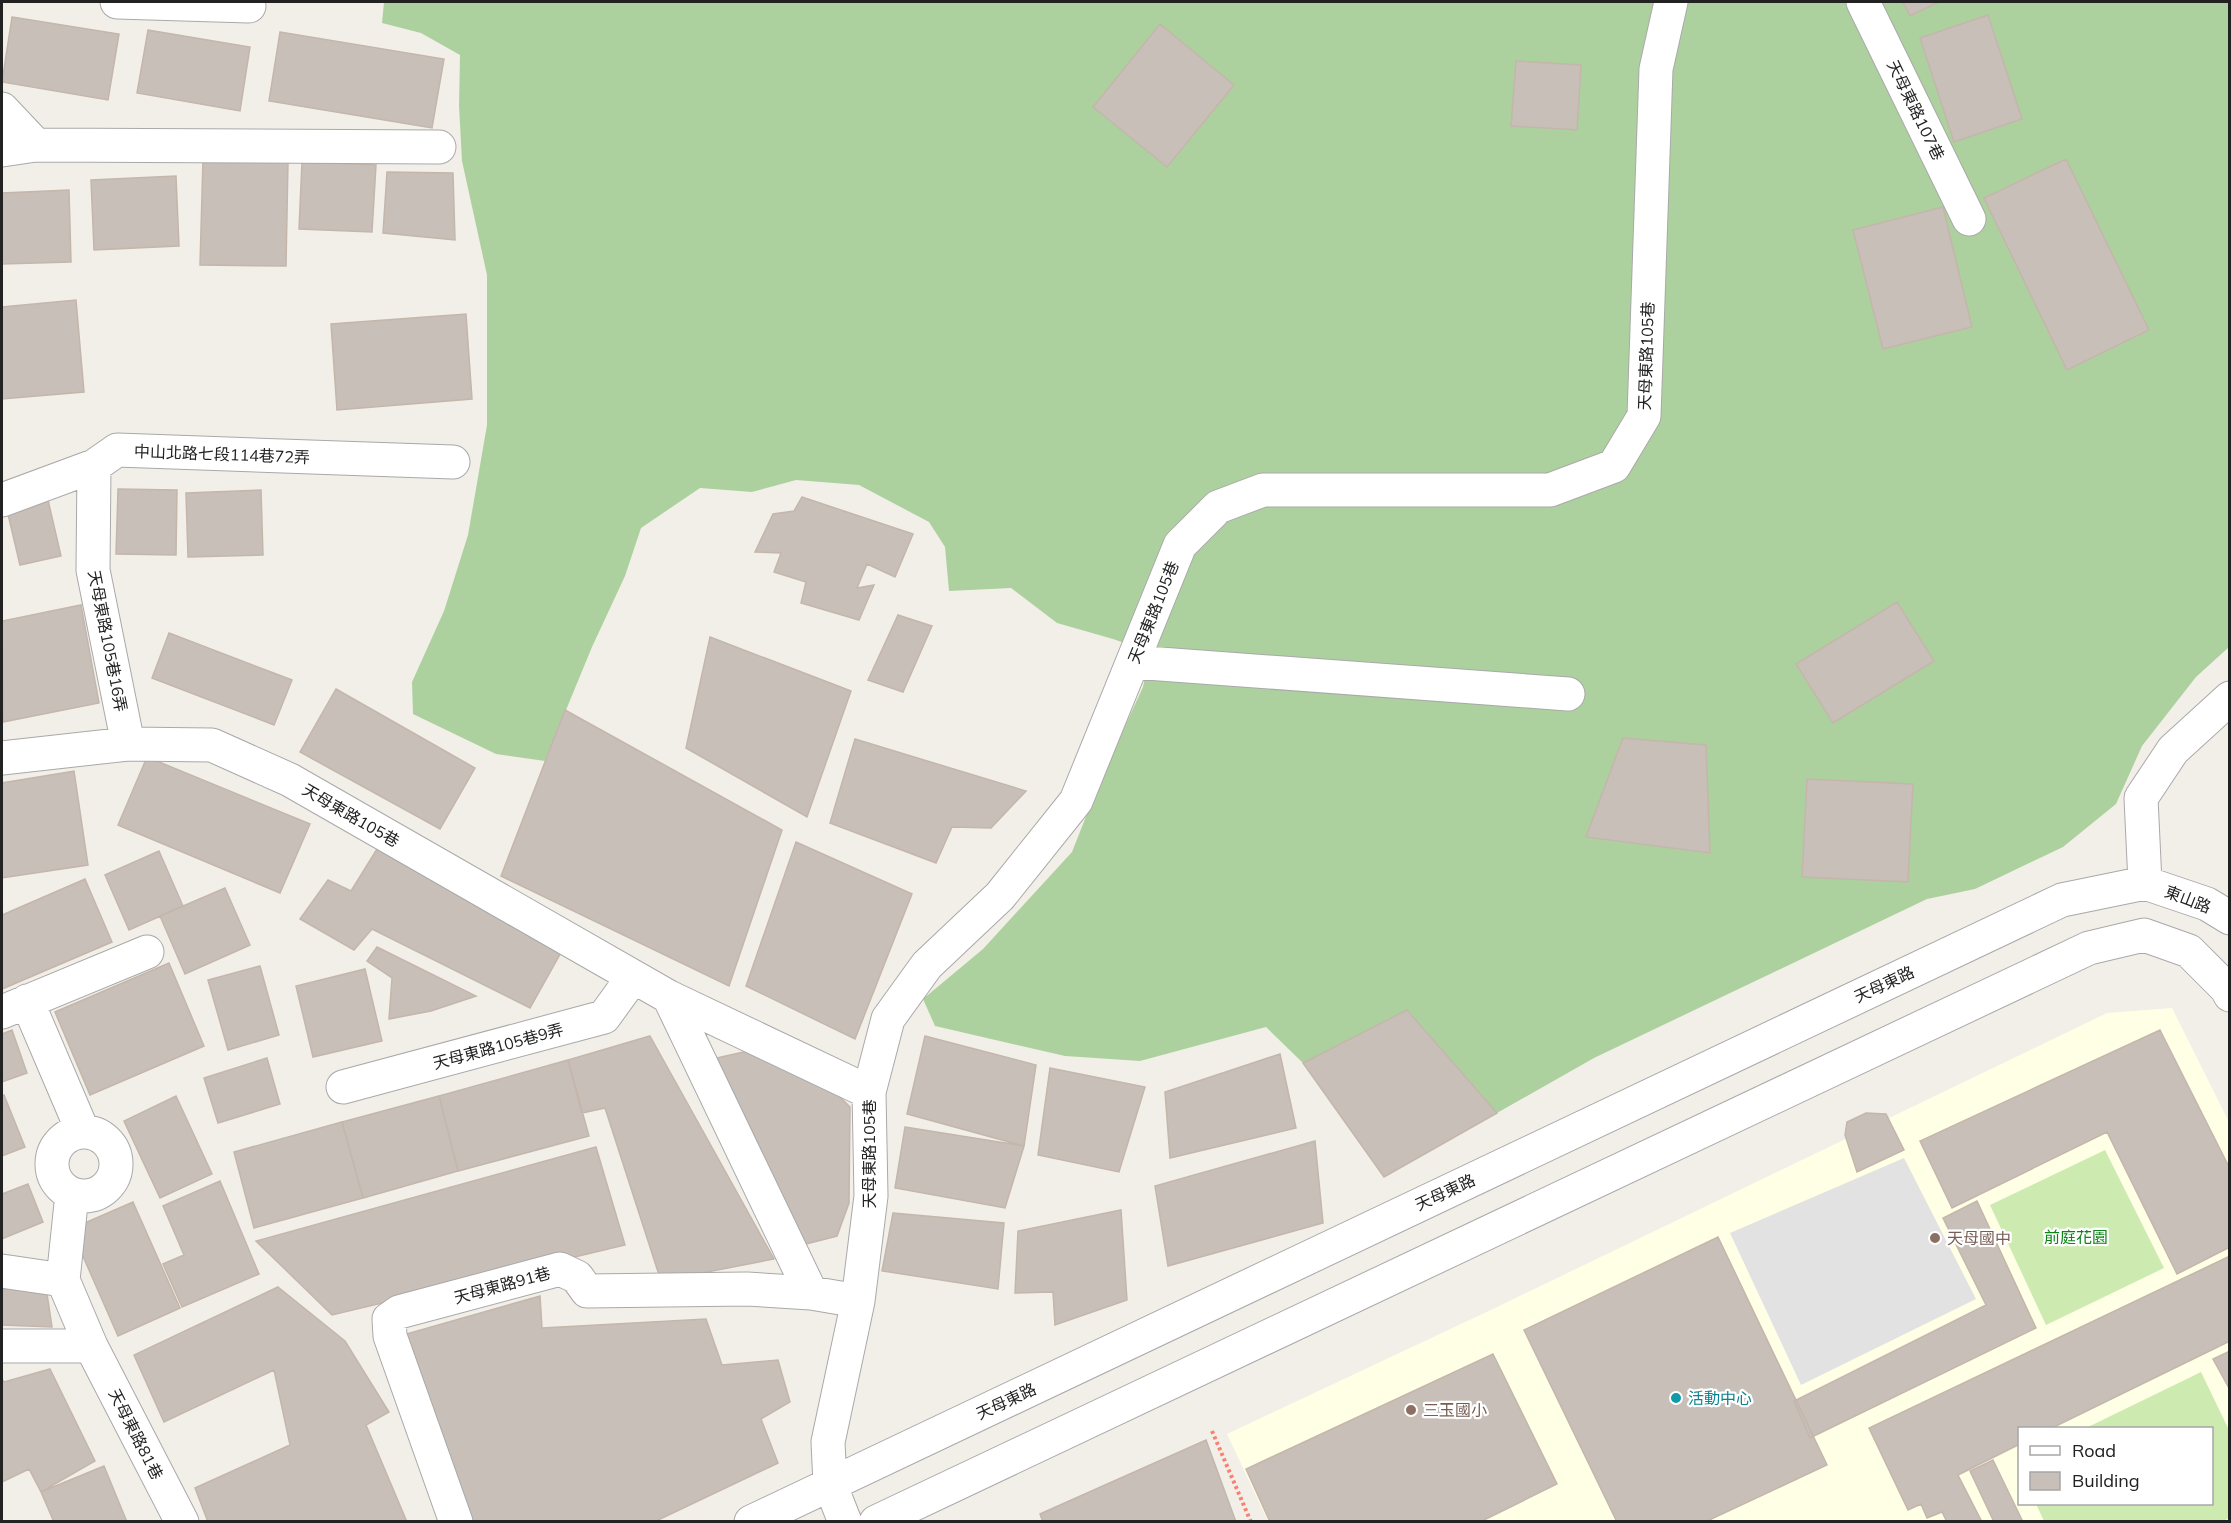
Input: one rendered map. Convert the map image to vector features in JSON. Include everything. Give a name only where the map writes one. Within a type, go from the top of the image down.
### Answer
[{"type":"street","points":[[117,2],[249,6]]},
{"type":"street","name":"天母東路105巷","points":[[845,1521],[830,1484],[828,1442],[858,1301],[871,1196],[869,1092],[888,1019],[927,965],[1000,896],[1076,801],[1180,545],[1218,507],[1263,490],[1550,490],[1614,466],[1644,416],[1656,69],[1671,2]]},
{"type":"street","name":"天母東路107巷","points":[[1863,2],[1969,219]]},
{"type":"street","points":[[2,109],[36,145]]},
{"type":"street","points":[[2,150],[36,145],[439,147]]},
{"type":"street","name":"中山北路七段114巷72弄","points":[[2,500],[94,466],[117,450],[453,462]]},
{"type":"street","name":"天母東路105巷16弄","points":[[94,466],[93,570],[128,744]]},
{"type":"street","points":[[1132,662],[1568,694]]},
{"type":"street","points":[[2145,883],[2141,798],[2173,750],[2229,698]]},
{"type":"street","name":"天母東路105巷","points":[[2,758],[128,744],[212,745],[290,780],[669,997],[869,1092]]},
{"type":"street","name":"東山路","points":[[2145,883],[2207,904],[2229,918]]},
{"type":"street","name":"天母東路","points":[[751,1521],[2062,900],[2145,883]]},
{"type":"street","points":[[876,1521],[2089,948],[2144,935],[2189,951],[2227,989],[2229,995]]},
{"type":"street","points":[[83,1132],[14,1007],[147,952]]},
{"type":"street","name":"天母東路105巷9弄","points":[[344,1087],[604,1017],[633,977]]},
{"type":"street","points":[[669,997],[811,1293]]},
{"type":"street","points":[[83,1132],[96,1134],[106,1140],[114,1150],[116,1163],[114,1175],[107,1186],[97,1194],[85,1196],[72,1194],[62,1188],[54,1177],[52,1165],[54,1152],[61,1142],[71,1134],[83,1132]]},
{"type":"street","points":[[2,1271],[63,1280],[72,1194]]},
{"type":"street","name":"天母東路91巷","points":[[456,1521],[390,1336],[389,1319],[399,1312],[560,1269],[577,1277],[587,1291],[747,1289],[811,1293],[858,1301]]},
{"type":"street","name":"天母東路81巷","points":[[63,1280],[91,1346],[182,1521]]},
{"type":"street","points":[[2,1346],[91,1346]]},
{"type":"path","points":[[1212,1431],[1251,1521]]},
{"type":"shaded area","name":"天母國中","points":[[2172,1008],[2229,1122],[2229,1521],[1268,1521],[1227,1434],[1495,1308],[2107,1013]]},
{"type":"shaded area","points":[[1904,1158],[1976,1299],[1801,1385],[1730,1233]]},
{"type":"green space","points":[[384,2],[2229,2],[2229,647],[2196,677],[2142,746],[2116,804],[2063,847],[1975,889],[1927,899],[1594,1058],[1497,1113],[1407,1010],[1303,1063],[1266,1027],[1140,1061],[1065,1056],[935,1026],[923,999],[983,949],[1072,852],[1102,776],[1143,687],[1150,652],[1057,623],[1011,588],[949,591],[945,547],[929,522],[859,485],[796,480],[752,492],[700,488],[641,528],[625,576],[592,647],[545,761],[496,754],[413,714],[412,682],[444,611],[468,535],[487,425],[487,275],[462,161],[459,106],[460,55],[421,33],[382,23]]},
{"type":"green space","name":"前庭花園","points":[[2105,1150],[2164,1268],[2046,1325],[1990,1205]]},
{"type":"green space","points":[[2201,1372],[2229,1430],[2229,1518],[2222,1522],[2044,1521],[2036,1505],[2213,1505],[2213,1427],[2088,1427]]},
{"type":"building","points":[[1903,2],[1939,2],[1910,16]]},
{"type":"building","points":[[1988,15],[2022,119],[1954,142],[1920,38]]},
{"type":"building","points":[[12,17],[119,34],[108,100],[2,82]]},
{"type":"building","points":[[1160,24],[1234,85],[1167,167],[1093,107]]},
{"type":"building","points":[[148,30],[250,47],[240,111],[137,93]]},
{"type":"building","points":[[280,32],[444,59],[432,128],[269,101]]},
{"type":"building","points":[[1516,61],[1581,65],[1577,130],[1511,126]]},
{"type":"building","points":[[203,159],[288,161],[286,266],[200,265]]},
{"type":"building","points":[[2066,159],[2149,330],[2067,370],[1984,198]]},
{"type":"building","points":[[302,162],[376,165],[372,232],[299,229]]},
{"type":"building","points":[[387,172],[453,173],[455,240],[383,233]]},
{"type":"building","points":[[176,176],[179,246],[94,250],[91,180]]},
{"type":"building","points":[[69,190],[71,262],[2,264],[2,193]]},
{"type":"building","points":[[1943,207],[1972,327],[1883,349],[1853,230]]},
{"type":"building","points":[[76,300],[84,392],[2,399],[2,307]]},
{"type":"building","points":[[466,314],[472,399],[337,410],[331,324]]},
{"type":"building","points":[[118,489],[177,490],[176,555],[116,554]]},
{"type":"building","points":[[261,490],[263,555],[188,557],[186,493]]},
{"type":"building","points":[[802,497],[913,534],[895,577],[867,564],[857,588],[874,585],[859,620],[801,603],[806,582],[774,572],[781,553],[755,552],[773,514],[794,511]]},
{"type":"building","points":[[48,500],[61,556],[20,565],[7,510]]},
{"type":"building","points":[[1897,602],[1934,661],[1833,723],[1796,664]]},
{"type":"building","points":[[81,605],[99,703],[3,722],[2,621]]},
{"type":"building","points":[[898,615],[932,626],[903,692],[868,680]]},
{"type":"building","points":[[169,633],[292,680],[274,725],[152,678]]},
{"type":"building","points":[[710,637],[851,691],[807,817],[686,748]]},
{"type":"building","points":[[336,689],[475,768],[440,829],[300,752]]},
{"type":"building","points":[[565,710],[782,830],[729,986],[501,876]]},
{"type":"building","points":[[1623,738],[1706,745],[1710,853],[1586,837]]},
{"type":"building","points":[[855,739],[1026,791],[991,828],[952,827],[936,863],[830,823]]},
{"type":"building","points":[[147,757],[310,824],[280,893],[118,825]]},
{"type":"building","points":[[74,771],[88,865],[2,878],[2,783]]},
{"type":"building","points":[[1807,779],[1913,784],[1908,882],[1802,877]]},
{"type":"building","points":[[796,842],[912,894],[855,1039],[746,986]]},
{"type":"building","points":[[377,849],[563,949],[530,1008],[372,929],[354,950],[300,919],[328,880],[351,891]]},
{"type":"building","points":[[159,851],[183,906],[129,930],[105,875]]},
{"type":"building","points":[[85,879],[112,942],[2,989],[2,915]]},
{"type":"building","points":[[225,888],[250,945],[185,974],[160,916]]},
{"type":"building","points":[[377,947],[476,996],[431,1011],[389,1019],[392,978],[367,961]]},
{"type":"building","points":[[169,963],[204,1046],[90,1095],[55,1012]]},
{"type":"building","points":[[260,966],[279,1035],[228,1050],[208,980]]},
{"type":"building","points":[[365,969],[382,1041],[313,1057],[296,986]]},
{"type":"building","points":[[1407,1010],[1497,1113],[1384,1177],[1303,1063]]},
{"type":"building","points":[[12,1030],[27,1073],[2,1082],[2,1034]]},
{"type":"building","points":[[2160,1030],[2230,1169],[2230,1247],[2177,1274],[2107,1132],[1952,1208],[1920,1141]]},
{"type":"building","points":[[650,1036],[774,1259],[661,1281],[605,1108],[582,1113],[568,1060]]},
{"type":"building","points":[[925,1036],[1036,1065],[1024,1146],[907,1114]]},
{"type":"building","points":[[757,1049],[820,1077],[850,1107],[849,1203],[837,1236],[798,1246],[712,1059]]},
{"type":"building","points":[[1280,1054],[1296,1128],[1170,1158],[1165,1092]]},
{"type":"building","points":[[267,1058],[280,1104],[218,1123],[204,1078]]},
{"type":"building","points":[[568,1060],[589,1136],[458,1171],[439,1096]]},
{"type":"building","points":[[1050,1068],[1145,1087],[1119,1172],[1038,1155]]},
{"type":"building","points":[[2,1095],[4,1095],[25,1147],[2,1156]]},
{"type":"building","points":[[176,1096],[212,1174],[160,1198],[124,1121]]},
{"type":"building","points":[[439,1096],[458,1171],[363,1198],[342,1122]]},
{"type":"building","points":[[1866,1113],[1886,1114],[1904,1150],[1857,1172],[1845,1135],[1847,1122]]},
{"type":"building","points":[[342,1122],[363,1198],[254,1228],[234,1152]]},
{"type":"building","points":[[905,1127],[1024,1146],[1005,1208],[895,1188]]},
{"type":"building","points":[[1315,1141],[1323,1223],[1168,1266],[1155,1186]]},
{"type":"building","points":[[596,1147],[625,1245],[332,1315],[256,1241]]},
{"type":"building","points":[[220,1181],[259,1274],[182,1307],[163,1264],[184,1255],[163,1206]]},
{"type":"building","points":[[28,1184],[43,1222],[2,1239],[2,1194]]},
{"type":"building","points":[[1977,1201],[2036,1328],[1810,1438],[1794,1401],[1986,1305],[1943,1218]]},
{"type":"building","points":[[133,1202],[180,1308],[118,1336],[71,1229]]},
{"type":"building","points":[[1121,1210],[1127,1300],[1055,1325],[1053,1292],[1015,1293],[1018,1231]]},
{"type":"building","points":[[893,1213],[1004,1223],[998,1289],[882,1271]]},
{"type":"building","name":"活動中心","points":[[1718,1237],[1827,1465],[1705,1522],[1617,1522],[1524,1330]]},
{"type":"building","points":[[2230,1256],[2230,1341],[2054,1427],[2018,1427],[2018,1445],[1958,1475],[1982,1522],[1947,1522],[1942,1512],[1927,1518],[1921,1504],[1908,1510],[1869,1428]]},
{"type":"building","points":[[46,1287],[52,1327],[2,1325],[2,1289]]},
{"type":"building","points":[[278,1287],[345,1341],[389,1412],[366,1425],[407,1522],[208,1522],[195,1488],[290,1445],[274,1370],[164,1422],[134,1355]]},
{"type":"building","points":[[540,1296],[542,1328],[706,1319],[722,1365],[778,1360],[790,1402],[761,1419],[778,1463],[654,1522],[462,1522],[396,1337]]},
{"type":"building","points":[[2230,1351],[2230,1390],[2213,1359]]},
{"type":"building","name":"三玉國小","points":[[1493,1354],[1557,1484],[1480,1522],[1270,1522],[1246,1469]]},
{"type":"building","points":[[50,1369],[95,1461],[41,1492],[29,1469],[2,1482],[2,1379],[4,1382]]},
{"type":"building","points":[[1206,1440],[1236,1522],[1043,1522],[1040,1514]]},
{"type":"building","points":[[1993,1460],[2023,1522],[1994,1522],[1970,1471]]},
{"type":"building","points":[[104,1466],[127,1522],[54,1522],[41,1492]]},
{"type":"place","name":"天母國中","points":[[1935,1238]]},
{"type":"place","name":"活動中心","points":[[1676,1398]]},
{"type":"place","name":"三玉國小","points":[[1411,1410]]}]
